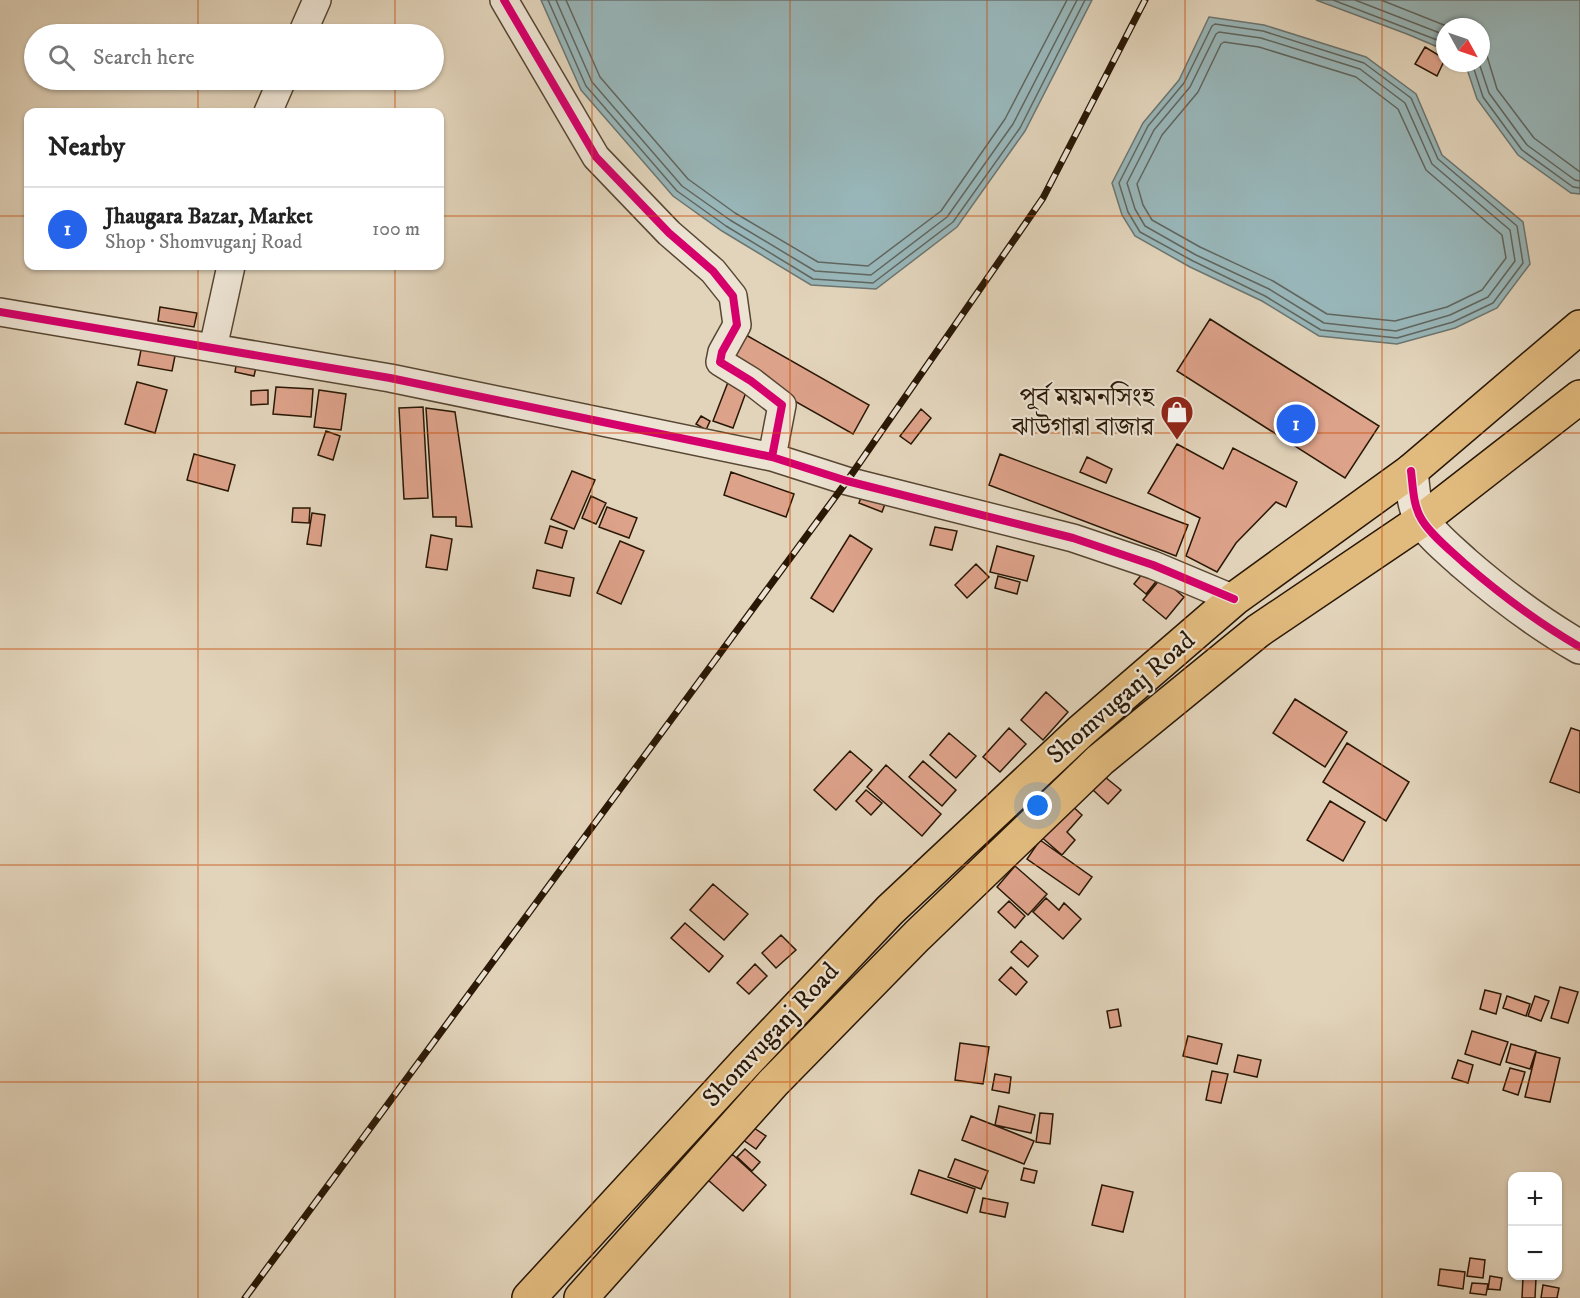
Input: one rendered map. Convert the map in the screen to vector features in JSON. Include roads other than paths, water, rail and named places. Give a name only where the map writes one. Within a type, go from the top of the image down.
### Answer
[{"type":"main road","name":"Shomvuganj Road","points":[[530,1298],[739,1069],[890,910],[1081,731],[1234,599],[1411,471],[1580,327]]},
{"type":"main road","name":"Shomvuganj Road","points":[[581,1298],[773,1083],[917,936],[1100,760],[1258,631],[1422,520],[1580,397]]},
{"type":"street","points":[[306,24],[317,0]]},
{"type":"street","points":[[504,0],[596,157],[669,232],[713,271],[733,296],[737,325],[722,352],[720,362],[751,381],[782,405],[772,457]]},
{"type":"street","points":[[270,108],[278,90]]},
{"type":"street","points":[[213,348],[230,270]]},
{"type":"street","points":[[0,312],[390,378],[772,457],[847,480],[1073,538],[1153,565],[1234,599]]},
{"type":"street","points":[[1411,471],[1415,502],[1422,520],[1450,550],[1501,594],[1546,627],[1580,647]]},
{"type":"water","points":[[541,0],[1092,0],[1025,131],[957,227],[876,289],[811,285],[722,231],[673,196],[581,90]]},
{"type":"water","points":[[1316,0],[1580,0],[1580,194],[1571,193],[1518,155],[1477,99],[1468,72],[1490,72],[1490,18],[1436,18],[1436,46]]},
{"type":"water","points":[[1209,17],[1264,25],[1366,57],[1416,94],[1442,155],[1523,222],[1530,264],[1497,308],[1455,328],[1397,344],[1319,336],[1262,301],[1190,267],[1135,236],[1122,215],[1112,183],[1143,123],[1179,80]]},
{"type":"railway","points":[[245,1298],[847,481],[1043,198],[1145,0]]},
{"type":"place","name":"Jhaugara Bazar, Market","points":[[1296,424]]},
{"type":"place","name":"পূর্ব ময়মনসিংহ ঝাউগারা বাজার","points":[[1177,441]]}]
